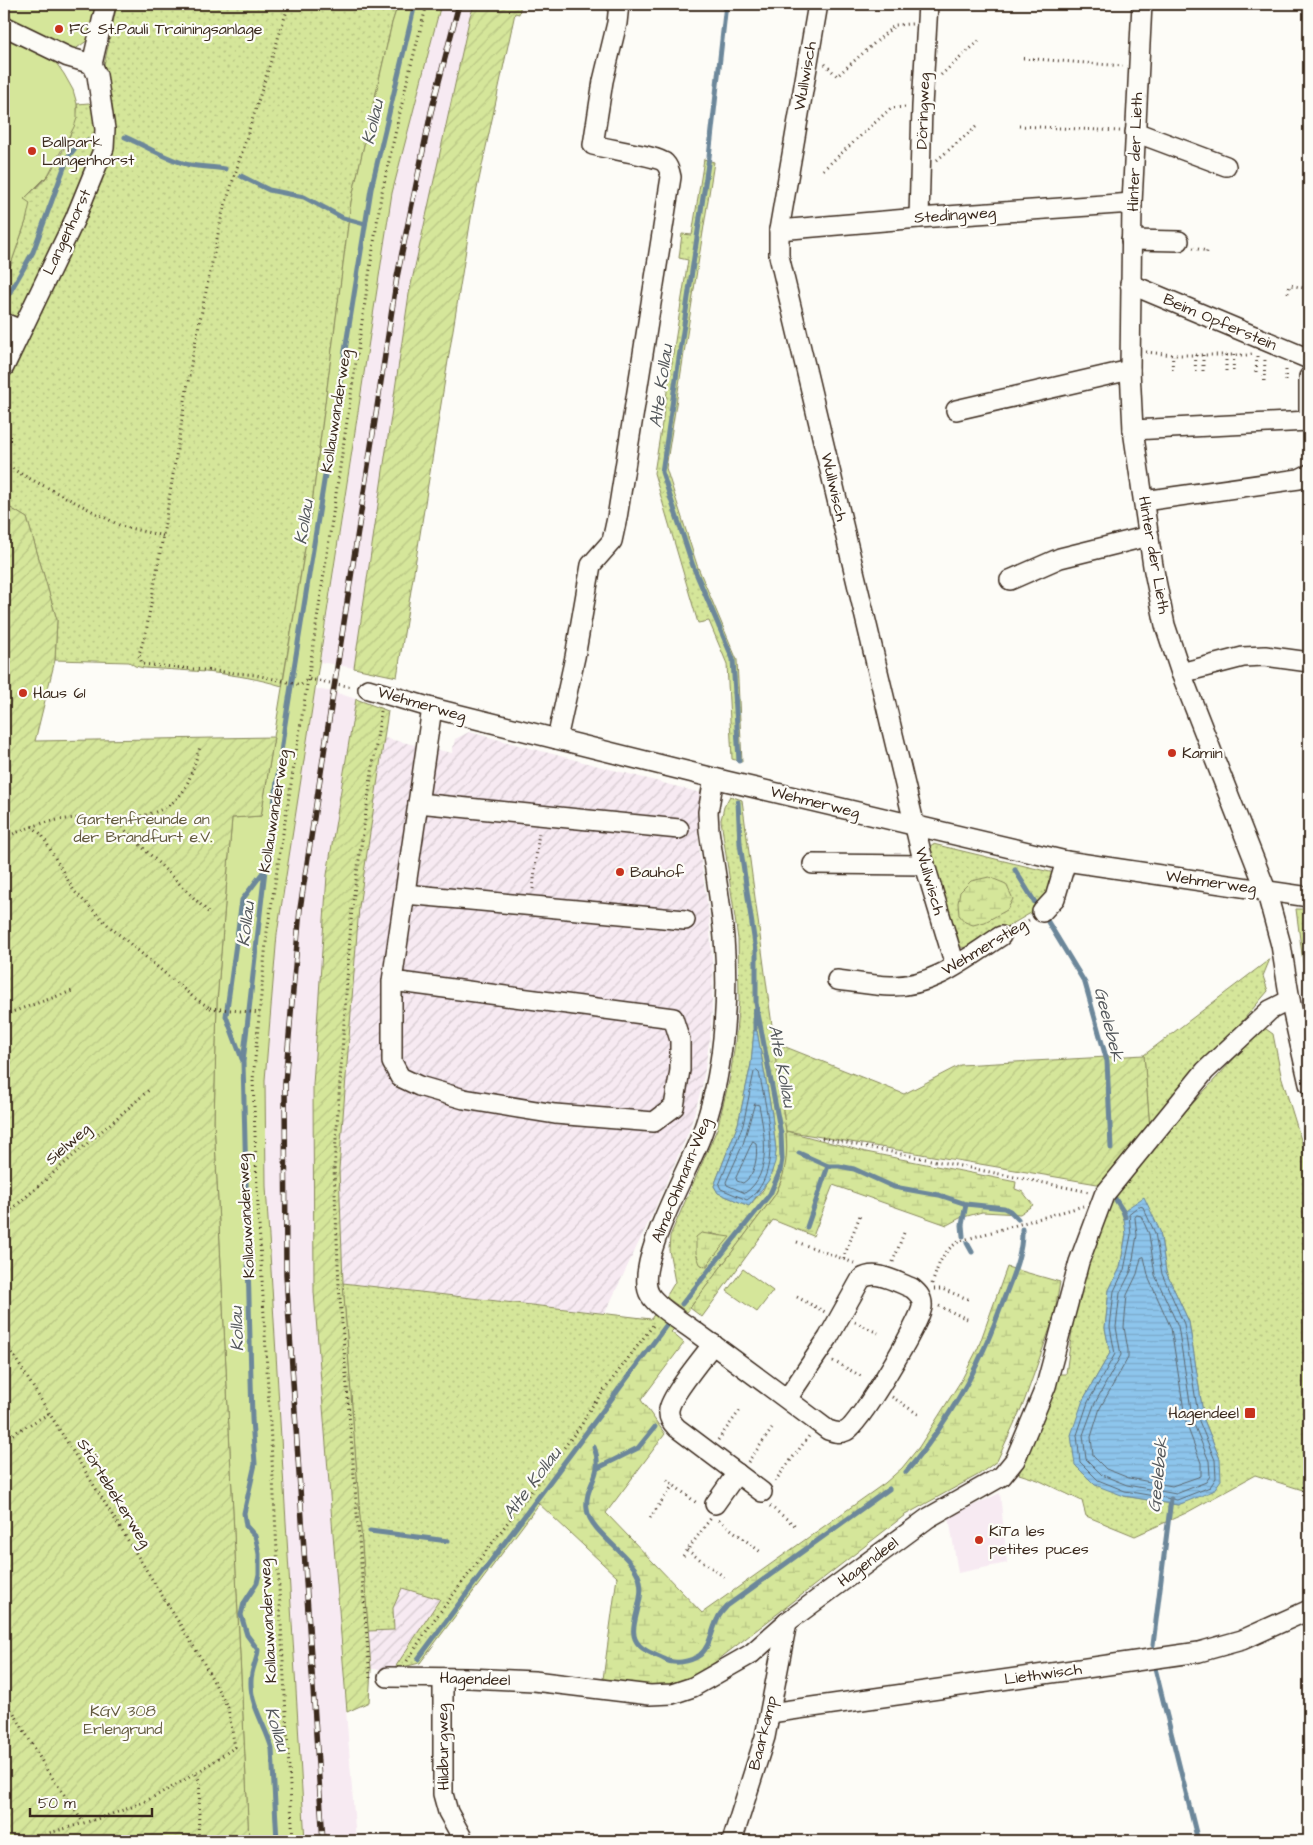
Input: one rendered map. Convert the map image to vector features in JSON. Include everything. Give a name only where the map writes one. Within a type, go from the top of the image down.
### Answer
[{"type":"street","points":[[4,26],[68,57],[92,64],[106,4]]},
{"type":"street","points":[[557,739],[575,657],[590,565],[612,541],[617,518],[671,177],[665,162],[657,158],[593,145],[603,81],[618,23],[618,4]]},
{"type":"street","name":"Wullwisch","points":[[818,4],[779,230],[779,256],[915,826],[955,965]]},
{"type":"street","name":"Döringweg","points":[[920,218],[922,98],[928,4]]},
{"type":"street","name":"Hinter der Lieth","points":[[1142,4],[1132,203],[1130,370],[1133,430],[1153,566],[1166,625],[1181,674],[1266,890],[1280,945],[1309,1084]]},
{"type":"street","name":"Langenhorst","points":[[4,367],[12,327],[75,219],[104,148],[106,129],[98,75],[92,64]]},
{"type":"street","points":[[1135,132],[1226,166]]},
{"type":"street","name":"Stedingweg","points":[[779,230],[1132,203]]},
{"type":"street","points":[[1131,240],[1179,242]]},
{"type":"street","name":"Beim Opferstein","points":[[1130,284],[1309,359]]},
{"type":"street","points":[[956,410],[1130,370]]},
{"type":"street","points":[[1309,377],[1309,417]]},
{"type":"street","points":[[1133,430],[1309,421]]},
{"type":"street","points":[[1144,500],[1299,479],[1309,474]]},
{"type":"street","points":[[1010,580],[1060,558],[1149,536]]},
{"type":"street","points":[[1181,674],[1243,657],[1264,656],[1309,662]]},
{"type":"street","name":"Wehmerweg","points":[[377,692],[432,708],[714,778],[1066,861],[1266,890]]},
{"type":"street","points":[[392,981],[673,1018],[680,1040],[680,1070],[674,1107],[654,1122],[556,1114],[464,1099],[419,1086],[400,1077],[392,1062],[392,981],[432,708]]},
{"type":"street","name":"Alma-Ohlmann-Weg","points":[[714,778],[708,812],[724,939],[726,975],[723,1032],[715,1089],[702,1136],[662,1224],[650,1258],[646,1285],[659,1310],[685,1324],[819,1423],[836,1433],[845,1432],[852,1427],[878,1389],[900,1354],[920,1313],[922,1300]]},
{"type":"street","points":[[418,803],[680,829]]},
{"type":"street","name":"Wehmerstieg","points":[[1042,912],[1055,898],[1066,861]]},
{"type":"street","points":[[813,864],[925,865]]},
{"type":"street","points":[[1266,890],[1309,897]]},
{"type":"street","points":[[405,894],[685,920]]},
{"type":"street","name":"Wehmerstieg","points":[[837,980],[892,986],[924,981],[948,972],[955,965],[1001,936]]},
{"type":"street","name":"Hagendeel","points":[[393,1677],[534,1682],[650,1695],[672,1694],[693,1687],[751,1654],[787,1622],[928,1518],[1002,1476],[1015,1460],[1046,1386],[1079,1262],[1102,1201],[1206,1071],[1270,1010],[1290,1000]]},
{"type":"street","points":[[787,1399],[819,1353],[861,1279],[866,1276],[876,1275],[886,1278],[912,1288],[922,1300]]},
{"type":"street","points":[[713,1344],[671,1402],[669,1415],[672,1422],[709,1452],[767,1494]]},
{"type":"street","points":[[715,1504],[738,1474]]},
{"type":"street","name":"Liethwisch","points":[[770,1713],[1199,1652],[1242,1640],[1309,1610]]},
{"type":"street","name":"Baarkamp","points":[[732,1841],[765,1737],[787,1622]]},
{"type":"street","name":"Hildburgweg","points":[[443,1678],[443,1794],[448,1812],[464,1841]]},
{"type":"path","points":[[289,4],[222,215],[192,358],[163,536],[146,632],[140,654],[142,664],[256,674],[301,685],[308,678],[377,692],[382,708],[352,907],[334,1168],[339,1286],[370,1678],[393,1677],[430,1624],[582,1424],[590,1409],[659,1310]]},
{"type":"path","name":"Kollauwanderweg","points":[[293,1841],[257,1188],[253,1080],[267,932],[308,678],[381,196],[427,4]]},
{"type":"path","points":[[809,55],[829,67],[837,76],[895,25],[927,23]]},
{"type":"path","points":[[822,170],[891,108],[922,98],[980,40]]},
{"type":"path","points":[[1023,58],[1139,67]]},
{"type":"path","points":[[921,174],[977,126]]},
{"type":"path","points":[[1019,126],[1135,132]]},
{"type":"path","points":[[1288,293],[1290,285],[1309,289]]},
{"type":"path","points":[[1130,350],[1173,355],[1246,356],[1257,353],[1256,372]]},
{"type":"path","points":[[1172,370],[1173,355]]},
{"type":"path","points":[[1195,370],[1196,355]]},
{"type":"path","points":[[1203,355],[1203,371]]},
{"type":"path","points":[[1226,355],[1226,371]]},
{"type":"path","points":[[1233,372],[1234,356]]},
{"type":"path","points":[[1264,381],[1265,356]]},
{"type":"path","points":[[1286,363],[1286,381]]},
{"type":"path","points":[[4,463],[21,474],[121,526],[163,536]]},
{"type":"path","points":[[4,838],[32,826],[67,819],[114,819],[151,814],[171,804],[183,792],[200,747]]},
{"type":"path","points":[[532,906],[540,815]]},
{"type":"path","points":[[114,819],[209,913]]},
{"type":"path","points":[[32,826],[42,835],[74,891],[109,926],[193,996],[210,1008],[260,1013]]},
{"type":"path","name":"Wehmerstieg","points":[[1001,936],[1042,912]]},
{"type":"path","points":[[4,999],[9,1013],[75,990]]},
{"type":"path","name":"Sielweg","points":[[4,1216],[149,1090]]},
{"type":"path","points":[[822,1138],[1102,1201]]},
{"type":"path","points":[[968,1298],[942,1289],[931,1289],[943,1254],[951,1246],[960,1241],[1102,1201]]},
{"type":"path","points":[[844,1259],[861,1213]]},
{"type":"path","points":[[886,1278],[905,1230]]},
{"type":"path","points":[[798,1242],[858,1265],[866,1276]]},
{"type":"path","points":[[797,1297],[840,1318],[878,1333]]},
{"type":"path","points":[[922,1300],[967,1319]]},
{"type":"path","name":"Störtebekerweg","points":[[4,1340],[202,1660],[228,1708],[235,1747],[196,1774]]},
{"type":"path","points":[[819,1353],[861,1376]]},
{"type":"path","points":[[878,1389],[918,1414]]},
{"type":"path","points":[[709,1452],[741,1409]]},
{"type":"path","points":[[4,1439],[50,1413]]},
{"type":"path","points":[[797,1527],[767,1494],[819,1423]]},
{"type":"path","points":[[738,1474],[772,1429]]},
{"type":"path","points":[[650,1518],[673,1485]]},
{"type":"path","points":[[683,1556],[719,1508],[715,1504]]},
{"type":"path","points":[[687,1550],[727,1579]]},
{"type":"path","points":[[4,1696],[47,1770],[83,1822]]},
{"type":"path","points":[[15,1841],[42,1836],[130,1808],[196,1774],[200,1782],[198,1841]]},
{"type":"shaded area","points":[[441,4],[475,4],[470,17],[409,294],[354,668],[320,662],[392,193]]},
{"type":"shaded area","points":[[315,689],[334,692],[356,699],[327,875],[313,1085],[314,1292],[356,1841],[305,1841],[266,1186],[265,1080],[277,934]]},
{"type":"shaded area","points":[[469,732],[701,793],[698,805],[698,831],[709,915],[713,975],[711,1031],[702,1087],[689,1131],[651,1217],[605,1313],[343,1283],[339,1169],[359,907],[384,738],[452,753],[455,739]]},
{"type":"shaded area","name":"KiTa les petites puces","points":[[1000,1493],[1007,1563],[958,1573],[949,1517]]},
{"type":"shaded area","points":[[402,1588],[441,1599],[394,1669],[371,1669],[368,1631],[394,1630],[393,1608]]},
{"type":"green space","name":"FC St.Pauli Trainingsanlage","points":[[4,4],[96,4],[88,40],[74,50],[4,17]]},
{"type":"green space","points":[[117,4],[398,4],[351,202],[311,512],[282,686],[231,675],[144,668],[129,662],[55,660],[57,620],[27,518],[4,504],[4,383],[27,340],[111,129],[104,65]]},
{"type":"green space","points":[[398,4],[441,4],[392,193],[277,934],[265,1080],[266,1186],[305,1841],[249,1841],[214,1121],[217,1002],[232,818],[261,816],[311,512],[351,202]]},
{"type":"green space","points":[[475,4],[521,4],[519,14],[515,13],[472,212],[397,677],[354,668],[409,294],[470,16]]},
{"type":"green space","name":"Ballpark Langenhorst","points":[[4,36],[54,60],[73,90],[77,104],[77,118],[48,175],[24,199],[30,203],[26,221],[4,284]]},
{"type":"green space","points":[[89,103],[96,114],[97,121],[95,155],[17,321],[4,319],[4,284],[26,221],[24,199],[47,177],[58,159],[72,130],[77,112],[77,104]]},
{"type":"green space","points":[[704,159],[714,162],[666,468],[697,565],[737,660],[742,762],[732,759],[727,664],[709,621],[698,623],[654,473],[688,260],[679,258],[682,234],[692,235]]},
{"type":"green space","name":"KGV 308 Erlengrund","points":[[4,504],[27,518],[57,620],[55,660],[35,741],[274,737],[261,816],[232,818],[217,1002],[214,1121],[249,1841],[4,1841]]},
{"type":"green space","points":[[356,699],[388,711],[359,907],[339,1169],[343,1283],[371,1669],[369,1702],[347,1712],[314,1292],[313,1085],[327,875]]},
{"type":"green space","points":[[730,796],[742,800],[786,1131],[787,1160],[785,1172],[775,1195],[687,1312],[666,1297],[675,1282],[669,1250],[670,1236],[717,1129],[730,1077],[739,1000],[738,939],[721,820],[724,807]],"holes":[[[754,1030],[757,1031],[772,1115],[776,1150],[772,1171],[763,1190],[749,1206],[718,1193],[714,1186],[738,1124],[751,1064]],[[709,1233],[722,1236],[707,1267],[702,1266]]]},
{"type":"green space","points":[[933,844],[1054,873],[1049,896],[1036,910],[971,948],[960,947],[953,941],[929,847]]},
{"type":"green space","points":[[989,877],[1006,884],[1013,899],[1007,910],[985,922],[973,925],[965,922],[959,915],[958,903],[960,892],[971,881]]},
{"type":"green space","points":[[1296,909],[1309,909],[1309,973],[1305,977]]},
{"type":"green space","points":[[1270,959],[1263,976],[1268,991],[1150,1129],[1144,1055]]},
{"type":"green space","points":[[1263,1027],[1273,1034],[1281,1075],[1309,1166],[1309,1492],[1255,1475],[1186,1513],[1135,1536],[1086,1516],[1082,1501],[1038,1480],[1019,1474],[1058,1374],[1066,1374],[1080,1272],[1112,1199],[1184,1113]],"holes":[[[1123,1211],[1160,1231],[1166,1272],[1189,1322],[1204,1420],[1220,1459],[1178,1505],[1124,1496],[1083,1400],[1110,1353],[1105,1328],[1109,1290],[1120,1268],[1126,1233]]]},
{"type":"green space","points":[[773,1042],[904,1094],[960,1065],[1144,1055],[1150,1129],[1103,1185],[786,1131]]},
{"type":"green space","points":[[786,1131],[866,1152],[1016,1182],[1015,1189],[1023,1192],[1033,1205],[1020,1214],[982,1212],[960,1218],[947,1225],[833,1185],[813,1236],[773,1220],[702,1317],[690,1308],[775,1195],[779,1187],[782,1180],[787,1148]]},
{"type":"green space","points":[[701,1233],[730,1237],[705,1267],[700,1264],[696,1253],[696,1237]]},
{"type":"green space","points":[[1007,1267],[1060,1282],[1054,1317],[1024,1402],[997,1461],[978,1475],[905,1515],[710,1666],[692,1677],[676,1683],[655,1686],[603,1679],[617,1577],[536,1501],[668,1323],[675,1328],[671,1332],[684,1343],[641,1400],[665,1434],[606,1513],[702,1613],[885,1483],[902,1468],[919,1447],[962,1379],[978,1348]]},
{"type":"green space","points":[[743,1269],[773,1291],[757,1312],[727,1291]]},
{"type":"green space","points":[[343,1283],[651,1319],[655,1313],[668,1323],[536,1501],[539,1504],[420,1663],[394,1669],[440,1599],[402,1588],[393,1608],[394,1630],[368,1631]]},
{"type":"water","points":[[754,1030],[757,1031],[772,1115],[776,1150],[775,1162],[769,1180],[749,1206],[718,1193],[714,1186],[738,1124],[751,1064]]},
{"type":"water","points":[[1144,1197],[1160,1231],[1166,1272],[1189,1322],[1204,1420],[1220,1459],[1221,1480],[1213,1491],[1178,1505],[1124,1496],[1095,1485],[1075,1465],[1071,1435],[1083,1400],[1110,1353],[1105,1328],[1109,1290],[1120,1268],[1126,1234],[1123,1211]]},
{"type":"waterway","name":"Kollau","points":[[277,1841],[272,1749],[251,1690],[251,1677],[258,1650],[247,1635],[241,1615],[244,1603],[257,1583],[259,1574],[257,1544],[255,1536],[246,1526],[244,1513],[255,1464],[252,1419],[243,1062],[265,870],[284,730],[371,189],[415,4]]},
{"type":"waterway","name":"Alte Kollau","points":[[726,4],[709,157],[662,472],[693,566],[733,659],[739,761]]},
{"type":"waterway","points":[[125,137],[181,163],[225,169]]},
{"type":"waterway","points":[[4,302],[33,252],[68,157],[76,147],[87,141]]},
{"type":"waterway","points":[[241,176],[269,190],[304,197],[343,218],[365,224]]},
{"type":"waterway","name":"Alte Kollau","points":[[682,1304],[770,1194],[780,1171],[782,1159],[781,1134],[756,1003],[756,951],[740,844],[738,802]]},
{"type":"waterway","name":"Geelebek","points":[[1015,870],[1036,904]]},
{"type":"waterway","points":[[242,1059],[226,1016],[242,900],[264,871]]},
{"type":"waterway","name":"Geelebek","points":[[1045,917],[1085,983],[1107,1061],[1111,1148]]},
{"type":"waterway","points":[[755,1010],[755,1029]]},
{"type":"waterway","points":[[799,1153],[828,1166],[854,1169],[894,1187],[939,1195],[966,1204],[1004,1208],[1018,1219]]},
{"type":"waterway","points":[[807,1227],[828,1166]]},
{"type":"waterway","name":"Geelebek","points":[[1114,1197],[1125,1217]]},
{"type":"waterway","points":[[963,1236],[962,1225],[966,1204]]},
{"type":"waterway","points":[[906,1472],[939,1429],[977,1365],[1014,1272],[1021,1246],[1022,1229]]},
{"type":"waterway","points":[[967,1243],[972,1252]]},
{"type":"waterway","name":"Alte Kollau","points":[[418,1659],[668,1323]]},
{"type":"waterway","points":[[598,1468],[638,1448],[655,1427]]},
{"type":"waterway","points":[[594,1447],[597,1465],[588,1493],[587,1509],[589,1517],[601,1533],[631,1564],[640,1581],[641,1592],[635,1622],[635,1639],[645,1650],[672,1662],[687,1661],[700,1655],[709,1643],[719,1616],[727,1606],[889,1489]]},
{"type":"waterway","name":"Geelebek","points":[[1153,1645],[1171,1499]]},
{"type":"waterway","points":[[370,1531],[448,1541]]},
{"type":"waterway","name":"Geelebek","points":[[1155,1668],[1198,1841]]},
{"type":"railway","points":[[323,1841],[286,1274],[285,1083],[300,909],[397,277],[431,112],[459,4]]},
{"type":"place","name":"FC St.Pauli Trainingsanlage","points":[[59,29]]},
{"type":"place","name":"Ballpark Langenhorst","points":[[32,151]]},
{"type":"place","name":"Haus 61","points":[[23,693]]},
{"type":"place","name":"Kamin","points":[[1172,753]]},
{"type":"place","name":"Bauhof","points":[[620,872]]},
{"type":"place","name":"Hagendeel","points":[[1250,1413]]},
{"type":"place","name":"KiTa les petites puces","points":[[979,1540]]},
{"type":"park label","name":"Gartenfreunde an der Brandfurt e.V.","points":[[143,828]]}]
